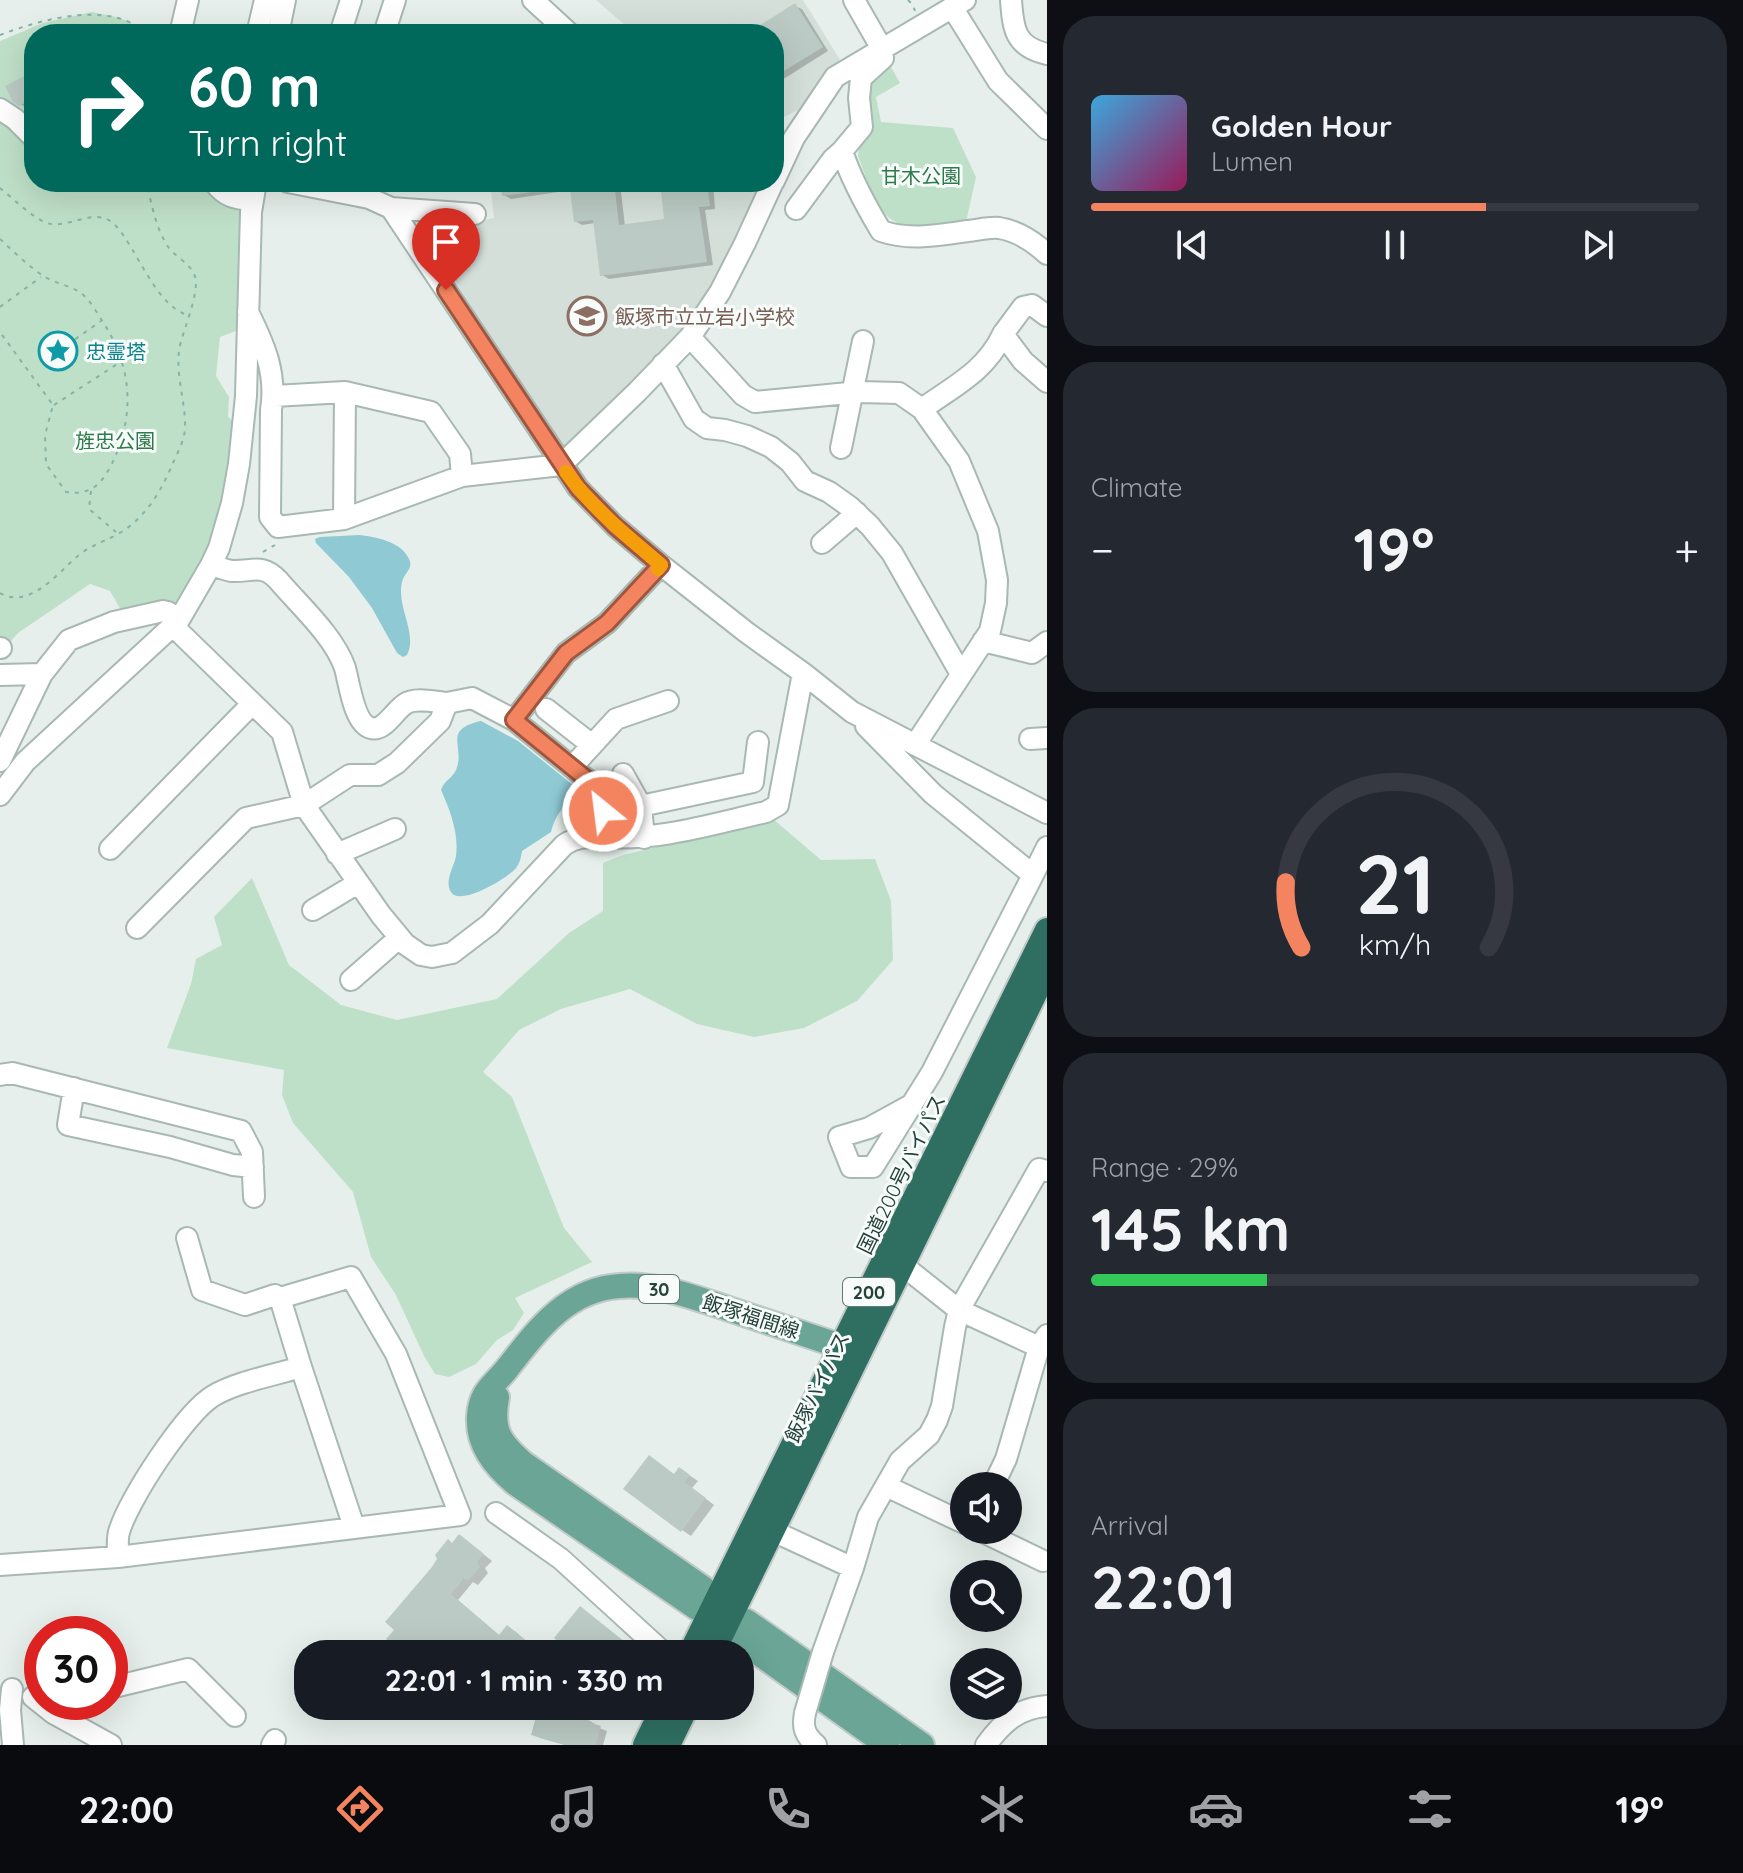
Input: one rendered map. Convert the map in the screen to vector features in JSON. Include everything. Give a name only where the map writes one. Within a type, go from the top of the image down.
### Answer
[{"type":"highway","name":"国道200号バイパス","points":[[697,1640],[843,1347],[896,1259],[1047,930]]},
{"type":"highway","name":"飯塚バイパス","points":[[719,1640],[773,1531],[896,1259],[1047,969]]},
{"type":"highway","points":[[645,1745],[657,1720]]},
{"type":"highway","points":[[669,1743],[680,1720]]},
{"type":"main road","name":"飯塚福間線","points":[[700,1598],[515,1483],[501,1471],[486,1450],[479,1432],[479,1413],[485,1392],[542,1324],[564,1305],[589,1292],[617,1286],[643,1286],[687,1295],[843,1347]]},
{"type":"main road","points":[[887,1745],[741,1629],[922,1745]]},
{"type":"street","points":[[182,24],[188,0]]},
{"type":"street","points":[[259,24],[265,0]]},
{"type":"street","points":[[284,24],[285,0]]},
{"type":"street","points":[[343,24],[351,0]]},
{"type":"street","points":[[387,24],[395,0]]},
{"type":"street","points":[[533,0],[559,24]]},
{"type":"street","points":[[796,209],[833,159],[862,127],[859,98],[861,78],[883,58],[882,49],[854,0]]},
{"type":"street","points":[[1011,0],[1014,30],[1025,45],[1047,54]]},
{"type":"street","points":[[784,160],[794,138],[835,77],[959,4],[998,81],[1047,129]]},
{"type":"street","points":[[0,109],[24,128]]},
{"type":"street","points":[[842,151],[866,206],[881,231],[892,235],[924,237],[996,228],[1015,232],[1034,242],[1047,254]]},
{"type":"street","points":[[224,192],[234,199],[252,192]]},
{"type":"street","points":[[0,795],[25,762],[176,623],[211,565],[226,529],[239,464],[246,396],[254,192]]},
{"type":"street","points":[[339,192],[369,198],[391,208],[475,214]]},
{"type":"street","points":[[248,312],[267,350],[274,396],[271,410],[270,517],[278,527],[344,519],[462,476],[561,465],[690,337],[720,292],[769,192]]},
{"type":"street","points":[[391,208],[578,488],[615,526],[661,565],[852,712],[933,794],[1033,875]]},
{"type":"street","points":[[922,409],[982,366],[1023,307],[1032,305],[1047,316]]},
{"type":"street","points":[[1003,334],[1023,361],[1047,382]]},
{"type":"street","points":[[690,337],[743,395],[755,402],[853,393],[899,393],[922,409],[959,461],[988,531],[997,580],[996,603],[990,631],[915,745]]},
{"type":"street","points":[[841,448],[863,341]]},
{"type":"street","points":[[663,364],[694,419],[707,428],[747,436],[771,447],[790,462],[805,481],[829,492],[870,526],[892,553],[961,674]]},
{"type":"street","points":[[274,396],[345,392],[431,412],[460,454],[462,476]]},
{"type":"street","points":[[344,519],[345,392]]},
{"type":"street","points":[[822,543],[857,513]]},
{"type":"street","points":[[211,565],[230,571],[263,569],[271,572],[334,645],[345,668],[351,696],[366,726],[378,728],[411,701],[447,703],[472,698],[514,720],[589,781],[599,794],[603,811],[603,837]]},
{"type":"street","points":[[514,720],[566,653],[607,623],[661,565]]},
{"type":"street","points":[[0,761],[38,674],[69,640],[103,627],[168,612],[252,704],[282,732],[304,805],[399,938],[421,955],[432,957],[452,953],[490,924],[564,845],[580,837],[655,837],[766,812],[778,805],[803,673]]},
{"type":"street","points":[[983,641],[1032,653],[1047,642]]},
{"type":"street","points":[[0,663],[38,674]]},
{"type":"street","points":[[0,675],[38,674]]},
{"type":"street","points":[[572,767],[616,719],[668,701]]},
{"type":"street","points":[[137,928],[246,818],[304,805],[350,775],[378,775],[397,763],[440,721],[447,703]]},
{"type":"street","points":[[110,849],[252,704]]},
{"type":"street","points":[[546,709],[592,745]]},
{"type":"street","points":[[852,712],[1047,813]]},
{"type":"street","points":[[641,806],[753,782],[758,742]]},
{"type":"street","points":[[623,774],[641,806],[644,838]]},
{"type":"street","points":[[337,854],[395,829]]},
{"type":"street","points":[[911,1105],[932,1072],[1047,847]]},
{"type":"street","points":[[313,910],[358,883]]},
{"type":"street","points":[[351,980],[399,938]]},
{"type":"street","points":[[0,1075],[12,1073],[241,1131],[252,1152],[254,1197]]},
{"type":"street","points":[[74,1088],[68,1125],[170,1147],[233,1165],[253,1167]]},
{"type":"street","points":[[816,1745],[806,1736],[803,1725],[805,1713],[868,1517],[900,1461],[929,1435],[937,1420],[959,1310],[1044,1164]]},
{"type":"street","points":[[187,1238],[202,1290],[245,1305],[275,1295],[280,1298],[354,1527]]},
{"type":"street","points":[[896,1259],[959,1310],[1043,1341],[1000,1472]]},
{"type":"street","points":[[0,1565],[118,1557],[460,1515],[396,1354],[351,1277],[280,1298]]},
{"type":"street","points":[[118,1557],[118,1534],[131,1504],[176,1434],[198,1408],[227,1389],[301,1367]]},
{"type":"street","points":[[886,1486],[950,1516]]},
{"type":"street","points":[[496,1513],[561,1559],[650,1640]]},
{"type":"street","points":[[773,1531],[853,1568]]},
{"type":"street","points":[[1008,1544],[1043,1561]]},
{"type":"street","points":[[128,1684],[188,1669],[235,1716]]},
{"type":"street","points":[[6,1686],[13,1745]]},
{"type":"street","points":[[986,1745],[1006,1720],[1020,1712],[1047,1706]]},
{"type":"street","points":[[66,1720],[111,1745]]},
{"type":"path","points":[[30,24],[77,10]]},
{"type":"path","points":[[125,15],[139,24]]},
{"type":"path","points":[[0,35],[24,26]]},
{"type":"path","points":[[0,188],[45,223],[59,224],[91,217],[103,218],[114,224],[154,285],[178,312],[189,315]]},
{"type":"path","points":[[0,593],[17,598],[46,586],[84,550],[118,534],[146,511],[159,493],[183,442],[185,427],[178,375],[180,348],[196,280],[194,272],[168,247],[157,223],[149,192]]},
{"type":"path","points":[[0,239],[42,276],[80,293],[102,321],[122,361],[128,386],[126,425],[106,476],[91,490],[80,494],[66,492],[46,464],[45,435],[53,405],[122,361]]},
{"type":"path","points":[[0,307],[42,276]]},
{"type":"path","points":[[67,345],[102,321]]},
{"type":"path","points":[[0,332],[53,405]]},
{"type":"path","points":[[91,490],[89,509],[118,534]]},
{"type":"path","points":[[242,570],[243,564],[290,536],[294,525]]},
{"type":"shaded area","points":[[596,0],[803,0],[842,63],[806,106],[784,117],[784,24],[624,24]]},
{"type":"shaded area","name":"飯塚市立立岩小学校","points":[[491,192],[763,192],[731,261],[688,328],[571,445],[563,448],[555,445],[427,234],[437,218],[494,218]]},
{"type":"green space","name":"旌忠公園","points":[[92,12],[132,24],[41,24]]},
{"type":"green space","name":"旌忠公園","points":[[24,31],[24,192],[248,192],[241,329],[220,337],[216,376],[229,397],[228,417],[234,422],[228,468],[216,533],[178,612],[121,610],[110,591],[90,584],[11,641],[0,643],[0,41]]},
{"type":"green space","name":"甘木公園","points":[[887,60],[900,83],[876,97],[881,122],[953,128],[976,177],[966,222],[925,226],[902,224],[885,214],[873,196],[858,156],[868,126],[867,77]]},
{"type":"green space","points":[[773,819],[821,860],[875,859],[891,901],[893,960],[857,1001],[804,1028],[754,1037],[697,1024],[630,989],[561,1009],[519,1030],[483,1072],[512,1097],[564,1228],[592,1262],[515,1298],[524,1313],[513,1330],[497,1340],[476,1364],[449,1377],[435,1374],[396,1295],[371,1257],[353,1192],[293,1123],[282,1095],[284,1070],[167,1048],[191,984],[196,959],[222,945],[214,917],[252,878],[289,965],[341,1005],[397,1020],[497,999],[569,933],[603,911],[603,863],[623,855]]},
{"type":"water","points":[[360,535],[395,544],[406,553],[410,562],[401,591],[410,638],[410,647],[403,657],[397,653],[372,608],[349,577],[315,539]]},
{"type":"water","points":[[481,721],[518,741],[578,789],[578,795],[561,811],[551,832],[522,851],[511,873],[473,894],[456,896],[449,888],[456,856],[455,830],[441,790],[456,770],[458,734],[469,725]]},
{"type":"building","points":[[795,3],[823,47],[784,71],[784,24],[762,24]]},
{"type":"building","points":[[24,76],[24,103],[19,106],[13,102],[5,86]]},
{"type":"building","points":[[501,192],[532,192],[502,196]]},
{"type":"building","points":[[570,192],[615,192],[619,225],[664,219],[661,192],[708,192],[710,206],[699,207],[707,262],[600,276],[593,220],[574,222]]},
{"type":"building","points":[[649,1455],[674,1474],[679,1467],[690,1475],[684,1482],[706,1498],[681,1532],[623,1489]]},
{"type":"building","points":[[459,1534],[484,1554],[477,1562],[480,1567],[468,1581],[464,1578],[451,1594],[499,1635],[507,1625],[525,1640],[386,1639],[394,1630],[385,1622],[432,1567],[437,1559],[435,1555],[448,1539],[452,1543]]},
{"type":"building","points":[[580,1606],[622,1640],[556,1640],[554,1638]]},
{"type":"building","points":[[535,1720],[588,1720],[601,1726],[596,1745],[566,1745],[531,1735]]},
{"type":"slow traffic","points":[[566,472],[615,526],[661,565],[658,569]]},
{"type":"place","name":"飯塚市立立岩小学校","points":[[587,316]]},
{"type":"place","name":"忠霊塔","points":[[58,351]]},
{"type":"route","points":[[446,290],[578,488],[615,526],[661,565],[607,623],[566,653],[514,720],[589,781],[599,794],[603,811]]}]
